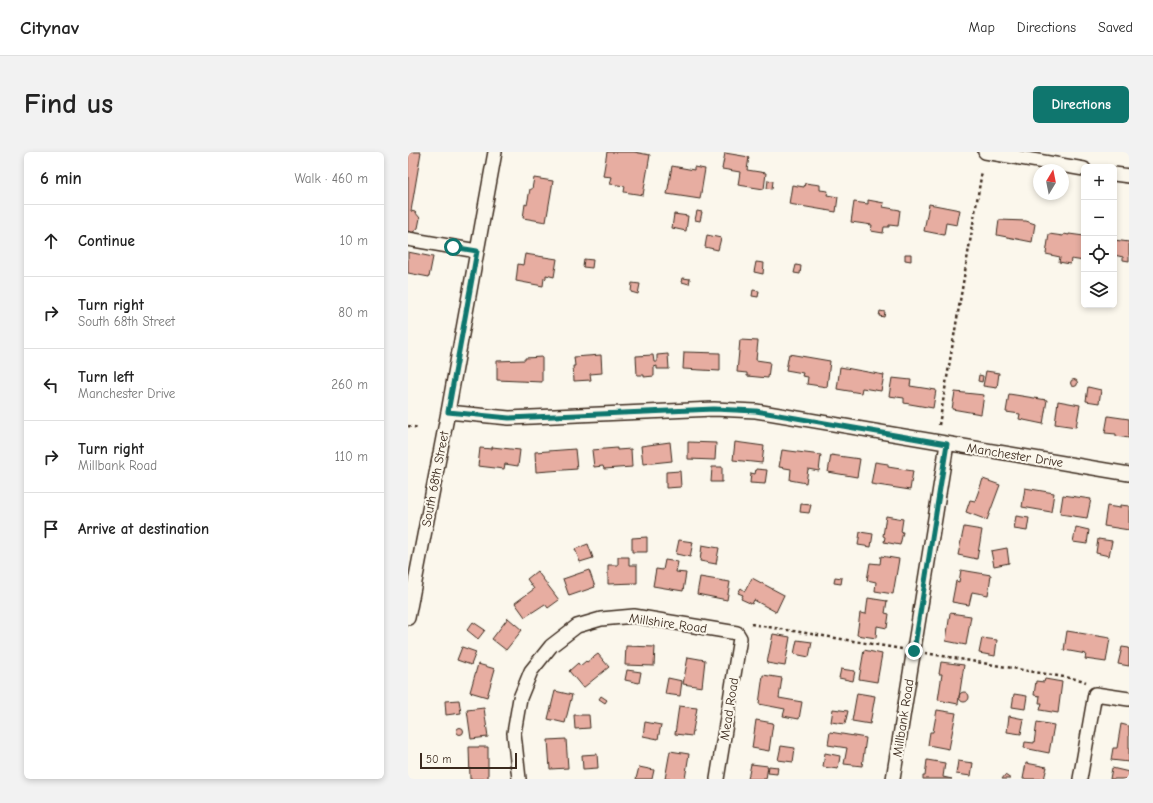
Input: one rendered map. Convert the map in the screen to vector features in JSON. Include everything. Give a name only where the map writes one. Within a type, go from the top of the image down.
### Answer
[{"type":"street","name":"South 68th Street","points":[[408,614],[448,412],[495,152]]},
{"type":"street","points":[[985,152],[1032,156],[1081,168]]},
{"type":"street","points":[[1117,174],[1129,176]]},
{"type":"street","points":[[408,239],[477,251]]},
{"type":"street","name":"Manchester Drive","points":[[448,412],[509,418],[714,409],[756,411],[1129,474]]},
{"type":"street","name":"Millbank Road","points":[[893,779],[947,444]]},
{"type":"street","name":"Millshire Road","points":[[519,779],[514,733],[520,698],[531,671],[546,652],[551,646],[577,626],[601,618],[634,616],[737,634],[740,638]]},
{"type":"street","name":"Mead Road","points":[[717,779],[740,638]]},
{"type":"street","points":[[1080,779],[1095,694],[1129,699]]},
{"type":"path","points":[[939,424],[982,171]]},
{"type":"path","points":[[408,426],[419,428]]},
{"type":"building","points":[[408,152],[421,152],[411,211],[415,212],[420,218],[418,228],[412,233],[408,233]]},
{"type":"building","points":[[607,152],[634,152],[650,155],[643,195],[624,192],[625,186],[610,184],[612,177],[603,176]]},
{"type":"building","points":[[725,153],[749,157],[747,170],[766,173],[764,189],[738,185],[740,172],[722,169]]},
{"type":"building","points":[[672,166],[694,170],[694,167],[705,169],[700,199],[667,194]]},
{"type":"building","points":[[534,178],[553,181],[546,222],[523,218],[525,204],[527,205]]},
{"type":"building","points":[[768,180],[773,181],[772,189],[767,188]]},
{"type":"building","points":[[805,183],[820,185],[820,190],[828,191],[827,195],[838,197],[836,212],[789,204],[792,185],[804,187]]},
{"type":"building","points":[[868,200],[884,203],[883,207],[900,210],[898,226],[889,225],[889,227],[884,227],[883,233],[871,231],[872,225],[851,222],[854,202],[868,204]]},
{"type":"building","points":[[929,204],[960,210],[957,225],[946,223],[944,235],[924,231]]},
{"type":"building","points":[[697,211],[702,212],[700,221],[695,220]]},
{"type":"building","points":[[674,214],[688,216],[686,231],[672,228]]},
{"type":"building","points":[[999,220],[1026,221],[1035,224],[1032,242],[997,235]]},
{"type":"building","points":[[1049,234],[1063,236],[1064,234],[1081,236],[1081,261],[1071,259],[1070,264],[1059,262],[1060,257],[1046,254]]},
{"type":"building","points":[[707,235],[721,238],[718,250],[705,247]]},
{"type":"building","points":[[1117,240],[1129,242],[1129,261],[1123,260],[1123,257],[1117,256]]},
{"type":"building","points":[[408,252],[433,257],[429,277],[408,273]]},
{"type":"building","points":[[525,254],[557,259],[554,277],[546,275],[543,286],[516,281],[518,264],[523,265]]},
{"type":"building","points":[[905,254],[911,254],[911,261],[905,260]]},
{"type":"building","points":[[584,259],[593,260],[592,268],[583,267]]},
{"type":"building","points":[[756,262],[764,263],[763,274],[754,272]]},
{"type":"building","points":[[796,265],[801,266],[800,274],[794,273]]},
{"type":"building","points":[[683,278],[690,279],[689,284],[682,282]]},
{"type":"building","points":[[632,283],[640,284],[638,294],[631,292]]},
{"type":"building","points":[[753,290],[759,291],[758,297],[752,296]]},
{"type":"building","points":[[880,311],[885,312],[884,317],[879,316]]},
{"type":"building","points":[[740,340],[758,341],[756,360],[770,362],[768,378],[747,376],[747,373],[737,372]]},
{"type":"building","points":[[684,352],[720,353],[720,371],[683,369]]},
{"type":"building","points":[[668,354],[669,369],[657,369],[657,366],[654,367],[654,376],[644,377],[644,375],[637,375],[636,356],[653,355],[654,362],[657,362],[657,355]]},
{"type":"building","points":[[789,354],[830,361],[827,387],[807,384],[808,377],[802,376],[803,373],[786,370]]},
{"type":"building","points":[[601,355],[602,373],[590,374],[591,380],[574,381],[574,357]]},
{"type":"building","points":[[542,357],[542,382],[497,380],[497,361],[525,360],[525,358]]},
{"type":"building","points":[[840,367],[884,375],[881,391],[862,388],[861,393],[837,389]]},
{"type":"building","points":[[986,371],[999,373],[997,388],[983,386]]},
{"type":"building","points":[[979,375],[983,376],[982,382],[978,381]]},
{"type":"building","points":[[892,378],[911,380],[910,386],[936,390],[933,408],[904,403],[904,398],[889,396]]},
{"type":"building","points":[[1074,380],[1077,383],[1074,386],[1071,383]]},
{"type":"building","points":[[1088,387],[1101,390],[1099,403],[1086,401]]},
{"type":"building","points":[[955,392],[984,395],[981,414],[952,409]]},
{"type":"building","points":[[1009,394],[1047,400],[1043,424],[1019,419],[1020,414],[1006,412]]},
{"type":"building","points":[[1058,401],[1080,405],[1076,427],[1055,424]]},
{"type":"building","points":[[1108,416],[1129,419],[1129,438],[1116,436],[1116,434],[1105,433]]},
{"type":"building","points":[[670,442],[672,461],[643,464],[641,446]]},
{"type":"building","points":[[688,442],[716,443],[715,460],[688,459]]},
{"type":"building","points":[[735,442],[764,446],[762,463],[733,460]]},
{"type":"building","points":[[492,447],[520,450],[518,466],[505,464],[504,469],[478,466],[480,448],[492,449]]},
{"type":"building","points":[[617,448],[617,450],[631,449],[632,467],[604,469],[603,466],[594,467],[592,450]]},
{"type":"building","points":[[575,449],[577,469],[536,472],[535,452]]},
{"type":"building","points":[[782,450],[821,455],[819,471],[808,469],[806,483],[790,480],[791,469],[779,467]]},
{"type":"building","points":[[831,455],[860,459],[857,477],[828,472]]},
{"type":"building","points":[[875,462],[888,464],[888,467],[913,471],[910,490],[871,484]]},
{"type":"building","points":[[712,467],[722,467],[722,482],[711,482]]},
{"type":"building","points":[[756,469],[767,470],[765,484],[750,483],[751,473],[755,474]]},
{"type":"building","points":[[680,471],[681,487],[666,488],[666,472]]},
{"type":"building","points":[[983,479],[1000,485],[987,520],[966,512],[970,500],[975,501]]},
{"type":"building","points":[[1025,488],[1054,493],[1051,512],[1022,507]]},
{"type":"building","points":[[1063,495],[1091,499],[1087,518],[1060,514]]},
{"type":"building","points":[[801,504],[811,505],[809,513],[800,512]]},
{"type":"building","points":[[1120,505],[1129,506],[1129,530],[1104,526],[1107,506],[1120,508]]},
{"type":"building","points":[[886,516],[903,519],[901,532],[903,532],[900,545],[884,542],[885,537],[883,536]]},
{"type":"building","points":[[1016,516],[1029,518],[1027,531],[1014,529]]},
{"type":"building","points":[[964,527],[982,530],[977,559],[958,555]]},
{"type":"building","points":[[1076,527],[1089,530],[1087,544],[1073,542]]},
{"type":"building","points":[[860,532],[873,534],[871,547],[858,545]]},
{"type":"building","points":[[647,537],[647,552],[632,552],[632,538]]},
{"type":"building","points":[[1098,539],[1112,541],[1109,556],[1096,553]]},
{"type":"building","points":[[679,540],[693,542],[690,557],[676,554]]},
{"type":"building","points":[[588,544],[593,558],[580,562],[575,549]]},
{"type":"building","points":[[702,545],[719,548],[716,564],[700,561]]},
{"type":"building","points":[[1007,548],[1009,563],[994,566],[991,551]]},
{"type":"building","points":[[881,556],[899,559],[893,594],[875,591],[876,582],[867,580],[870,563],[880,564]]},
{"type":"building","points":[[618,557],[629,557],[629,565],[637,565],[637,583],[608,584],[608,565],[618,565]]},
{"type":"building","points":[[665,560],[678,562],[676,572],[686,573],[683,591],[653,586],[656,569],[663,570]]},
{"type":"building","points":[[589,570],[595,587],[569,596],[563,579]]},
{"type":"building","points":[[961,570],[991,575],[988,595],[972,592],[969,605],[952,602],[956,581],[959,582]]},
{"type":"building","points":[[537,571],[559,600],[548,608],[545,604],[525,617],[515,603],[534,589],[527,579]]},
{"type":"building","points":[[700,577],[730,582],[727,600],[697,594]]},
{"type":"building","points":[[835,577],[842,578],[841,584],[834,583]]},
{"type":"building","points":[[752,578],[784,595],[776,612],[754,600],[752,604],[741,599],[743,595],[738,593],[741,588],[745,591]]},
{"type":"building","points":[[868,598],[887,601],[885,613],[889,614],[887,628],[877,626],[876,638],[857,635],[860,613],[866,614]]},
{"type":"building","points":[[950,613],[971,616],[966,645],[946,641]]},
{"type":"building","points":[[508,618],[522,630],[506,650],[492,639]]},
{"type":"building","points":[[473,622],[485,630],[478,639],[467,630]]},
{"type":"building","points":[[1067,631],[1110,638],[1106,662],[1085,659],[1086,654],[1064,650]]},
{"type":"building","points":[[773,634],[790,637],[785,666],[767,663]]},
{"type":"building","points":[[982,638],[997,640],[995,656],[979,653]]},
{"type":"building","points":[[797,640],[812,642],[809,657],[794,654]]},
{"type":"building","points":[[626,646],[655,647],[654,666],[625,665]]},
{"type":"building","points":[[462,647],[476,652],[471,665],[457,660]]},
{"type":"building","points":[[1122,647],[1129,648],[1129,666],[1118,664]]},
{"type":"building","points":[[864,650],[882,654],[877,682],[859,679]]},
{"type":"building","points":[[598,654],[609,667],[583,688],[569,671],[578,663],[580,666]]},
{"type":"building","points":[[688,657],[705,660],[702,687],[683,684]]},
{"type":"building","points":[[941,662],[964,665],[958,704],[938,700],[942,674],[939,674]]},
{"type":"building","points":[[478,664],[495,669],[487,697],[470,692]]},
{"type":"building","points":[[841,669],[855,671],[853,681],[839,678]]},
{"type":"building","points":[[627,670],[641,672],[639,683],[625,680]]},
{"type":"building","points":[[763,675],[782,678],[779,698],[802,702],[799,719],[783,716],[785,709],[759,704]]},
{"type":"building","points":[[668,678],[682,681],[680,696],[665,694]]},
{"type":"building","points":[[1045,679],[1062,682],[1058,713],[1040,710],[1042,703],[1039,703],[1040,696],[1034,695],[1036,681],[1044,682]]},
{"type":"building","points":[[555,691],[572,695],[565,723],[548,719]]},
{"type":"building","points":[[962,692],[966,692],[969,697],[966,702],[962,702],[959,699],[959,695]]},
{"type":"building","points":[[857,693],[875,696],[870,724],[852,721]]},
{"type":"building","points":[[1014,694],[1027,696],[1025,709],[1012,707]]},
{"type":"building","points":[[601,696],[607,700],[605,703],[599,699]]},
{"type":"building","points":[[459,700],[461,713],[446,715],[445,701]]},
{"type":"building","points":[[679,706],[697,708],[692,736],[675,734]]},
{"type":"building","points":[[484,708],[488,737],[471,739],[467,710]]},
{"type":"building","points":[[833,709],[848,711],[845,724],[831,722]]},
{"type":"building","points":[[937,710],[956,713],[949,749],[928,745],[930,732],[933,732]]},
{"type":"building","points":[[574,715],[589,715],[590,728],[575,729]]},
{"type":"building","points":[[1009,716],[1024,719],[1021,734],[1007,732]]},
{"type":"building","points":[[756,720],[773,723],[769,751],[752,748]]},
{"type":"building","points":[[645,722],[661,725],[658,739],[643,736]]},
{"type":"building","points":[[1037,722],[1054,725],[1049,753],[1024,748],[1025,742],[1034,743]]},
{"type":"building","points":[[1121,724],[1129,726],[1129,762],[1111,760],[1113,748],[1117,748]]},
{"type":"building","points":[[460,727],[463,728],[463,734],[460,735],[457,734],[456,731],[457,728]]},
{"type":"building","points":[[830,732],[866,738],[862,766],[844,764],[847,748],[828,745]]},
{"type":"building","points":[[566,739],[568,768],[550,769],[548,740]]},
{"type":"building","points":[[781,746],[795,748],[793,762],[778,760]]},
{"type":"building","points":[[469,747],[488,747],[488,779],[470,779]]},
{"type":"building","points":[[670,751],[689,754],[685,779],[665,779]]},
{"type":"building","points":[[825,753],[840,756],[838,769],[823,767]]},
{"type":"building","points":[[597,754],[598,768],[583,769],[582,755]]},
{"type":"building","points":[[927,760],[945,763],[943,777],[952,779],[923,779],[923,776],[925,776]]},
{"type":"building","points":[[958,761],[973,763],[971,776],[956,774]]},
{"type":"building","points":[[1026,763],[1047,767],[1044,779],[1023,779]]},
{"type":"building","points":[[751,764],[768,766],[766,779],[748,779]]},
{"type":"building","points":[[769,766],[778,767],[777,774],[768,773]]},
{"type":"building","points":[[639,767],[654,770],[652,779],[636,779]]},
{"type":"building","points":[[1112,768],[1129,772],[1129,779],[1110,779]]},
{"type":"building","points":[[1005,775],[1011,779],[1002,779]]},
{"type":"route","points":[[453,247],[477,251],[448,412],[509,418],[714,409],[756,411],[947,444],[914,651]]}]
